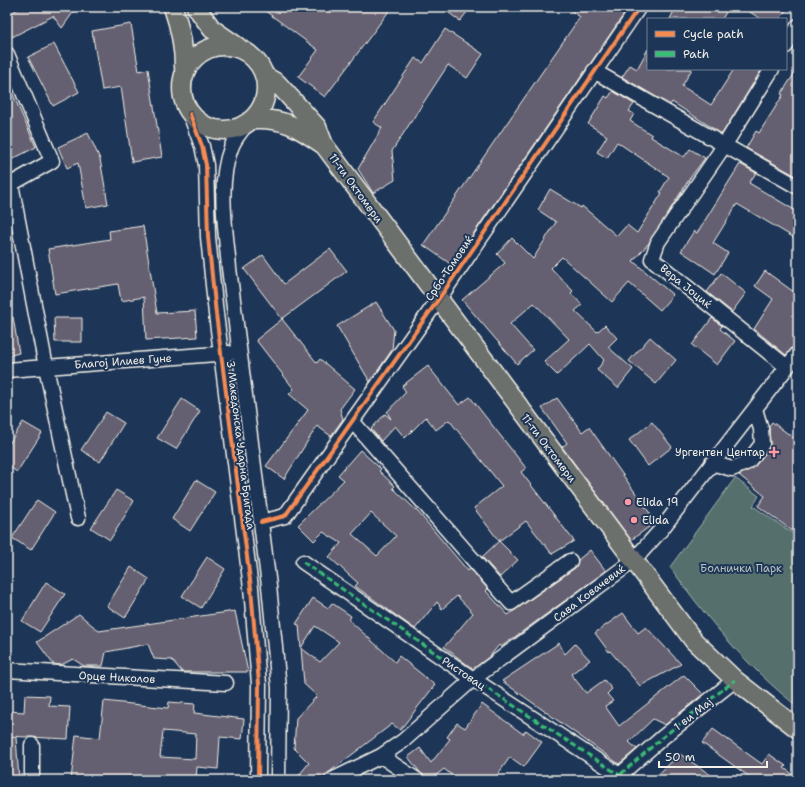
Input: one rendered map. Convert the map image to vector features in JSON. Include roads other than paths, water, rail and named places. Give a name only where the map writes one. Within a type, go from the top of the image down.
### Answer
[{"type":"main road","points":[[173,7],[185,56],[182,95],[190,114],[206,127],[216,130],[236,129],[250,122],[261,110],[267,87],[265,76],[256,60],[225,39],[212,28],[196,7]]},
{"type":"main road","points":[[184,75],[188,66],[203,52],[222,46],[232,46],[242,50]]},
{"type":"main road","points":[[265,76],[277,83],[317,127],[324,145]]},
{"type":"main road","points":[[250,122],[279,120],[301,128],[324,145]]},
{"type":"main road","name":"11-ти Октомври","points":[[324,145],[438,300],[694,641],[735,680],[798,729]]},
{"type":"street","name":"Србо Томовиќ","points":[[261,522],[285,516],[438,300],[639,7]]},
{"type":"street","points":[[787,44],[798,26]]},
{"type":"street","points":[[7,54],[52,161],[11,184],[46,367],[78,518]]},
{"type":"street","name":"Вера Јоциќ","points":[[771,70],[724,146],[658,242],[652,259],[787,367]]},
{"type":"street","points":[[594,71],[798,187]]},
{"type":"street","name":"3 Македонска Ударна Бригада","points":[[190,114],[202,146],[206,165],[208,237],[220,354],[255,630],[259,684],[258,780]]},
{"type":"street","name":"3 Македонска Ударна Бригада","points":[[250,122],[231,148],[225,181],[225,223],[239,352],[261,522],[279,688],[278,776]]},
{"type":"street","name":"Благој Илиев Гуне","points":[[7,370],[239,352]]},
{"type":"street","name":"Сава Ковачевиќ","points":[[332,780],[381,756],[403,741],[473,679],[633,561],[660,531],[798,354]]},
{"type":"street","points":[[712,463],[732,469],[748,462],[762,444],[761,429],[754,409]]},
{"type":"street","points":[[353,422],[511,603],[570,561]]},
{"type":"street","name":"Ристовац","points":[[303,562],[620,778]]},
{"type":"street","name":"Орце Николов","points":[[7,670],[226,683]]},
{"type":"street","name":"1 ви Мај","points":[[620,778],[735,680]]},
{"type":"street","points":[[32,745],[32,780]]},
{"type":"street","points":[[381,756],[417,780]]},
{"type":"street","points":[[278,776],[291,780]]},
{"type":"place","name":"Ургентен Центар","points":[[774,452]]},
{"type":"place","name":"Elida 19","points":[[628,502]]},
{"type":"place","name":"Elida","points":[[634,520]]},
{"type":"park label","name":"Болнички Парк","points":[[741,568]]}]
